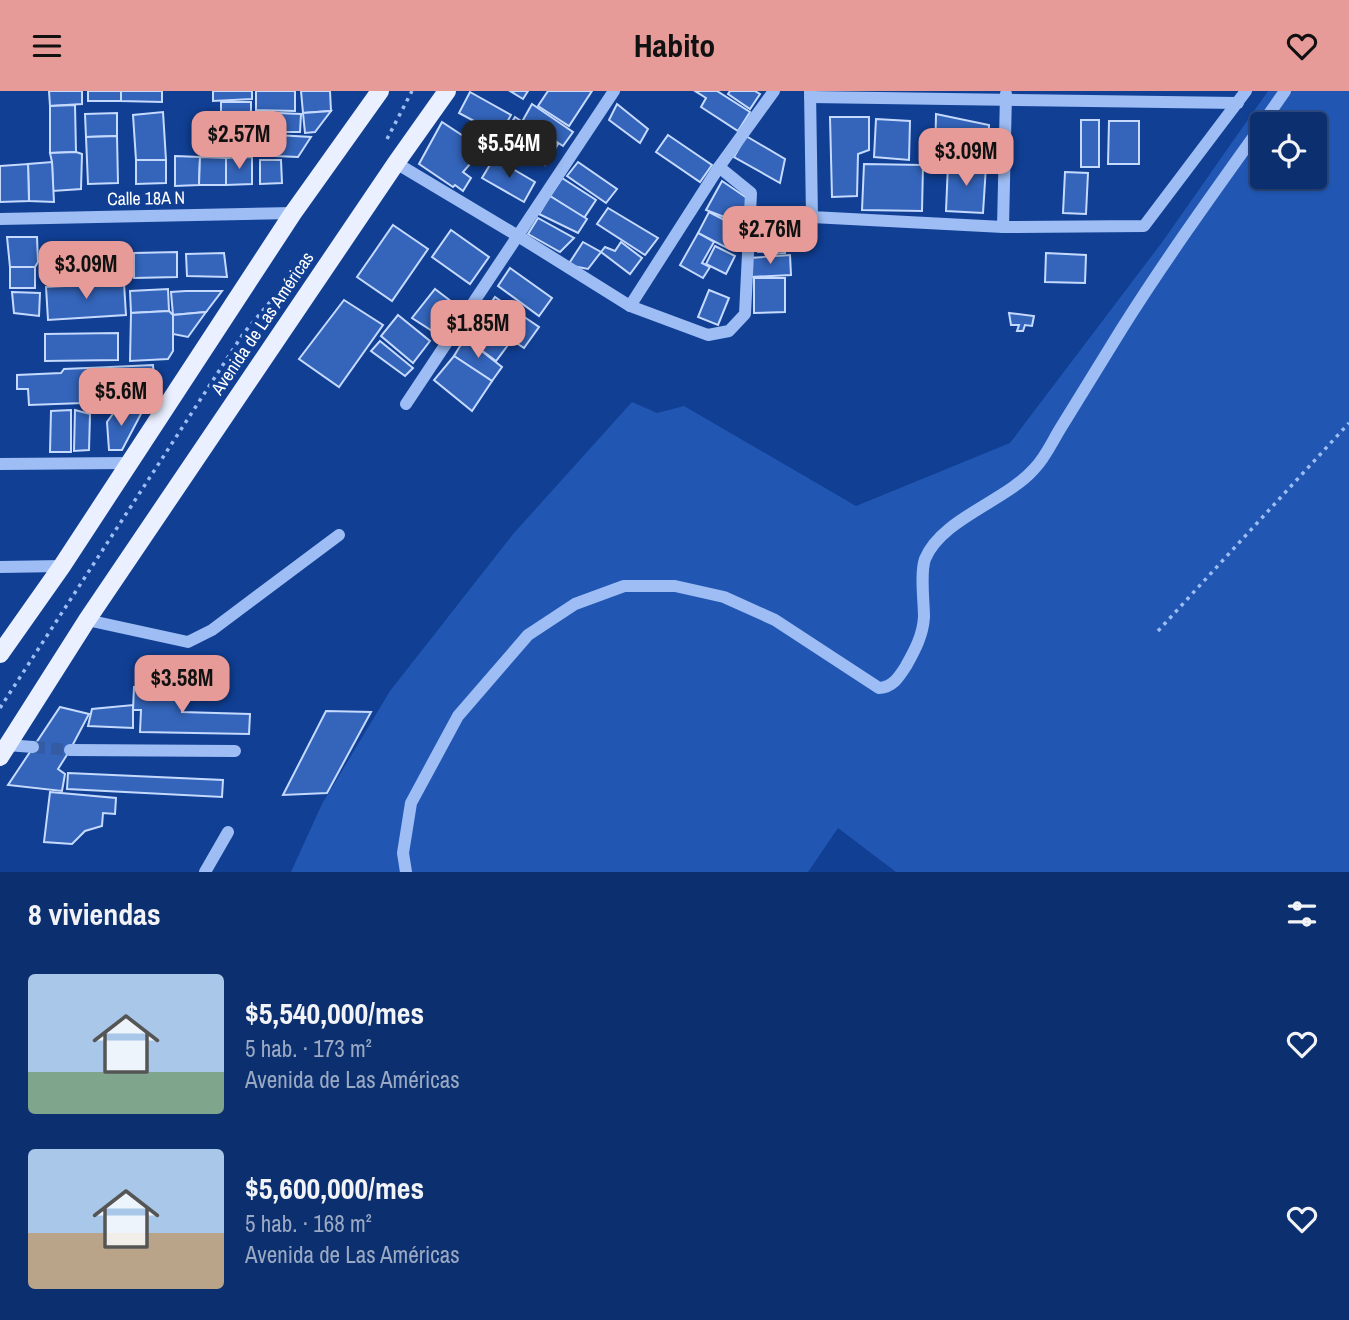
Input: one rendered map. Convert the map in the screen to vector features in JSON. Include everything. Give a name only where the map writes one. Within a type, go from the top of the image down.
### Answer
[{"type":"main road","name":"Avenida de Las Américas","points":[[0,655],[62,566],[293,213],[380,91]]},
{"type":"main road","name":"Avenida de Las Américas","points":[[4,751],[87,620],[446,91]]},
{"type":"street","points":[[406,404],[614,91]]},
{"type":"street","points":[[630,306],[719,167],[774,91]]},
{"type":"street","points":[[1238,103],[1006,95],[810,94],[811,217],[1003,226],[1144,226],[1238,103],[1246,91]]},
{"type":"street","points":[[1270,112],[1285,91]]},
{"type":"street","points":[[1003,226],[1006,95]]},
{"type":"street","points":[[406,872],[403,853],[411,803],[458,716],[528,635],[575,604],[624,586],[675,586],[724,597],[775,620],[879,688],[886,688],[898,679],[917,647],[924,614],[922,600],[925,560],[939,537],[959,521],[1003,495],[1035,469],[1150,283],[1250,141]]},
{"type":"street","points":[[396,163],[630,306],[708,335],[729,331],[745,314],[751,193],[719,167]]},
{"type":"street","name":"Calle 18A N","points":[[0,219],[293,213]]},
{"type":"street","points":[[0,464],[128,463]]},
{"type":"street","points":[[87,620],[188,642],[212,630],[339,535]]},
{"type":"street","points":[[0,567],[62,566]]},
{"type":"street","points":[[4,751],[33,747]]},
{"type":"street","points":[[71,750],[235,751]]},
{"type":"street","points":[[205,872],[228,832]]},
{"type":"path","points":[[385,144],[412,91]]},
{"type":"path","points":[[0,708],[243,334],[308,257]]},
{"type":"path","points":[[1158,631],[1349,423]]},
{"type":"shaded area","points":[[1268,91],[1349,91],[1349,872],[896,872],[838,828],[808,872],[291,872],[322,804],[390,691],[514,533],[632,402],[657,413],[684,406],[856,506],[1010,443],[1163,241],[1250,117],[1250,189],[1327,189],[1327,112],[1253,112]]},
{"type":"building","points":[[49,91],[82,91],[82,104],[50,106]]},
{"type":"building","points":[[88,91],[121,91],[121,101],[88,101]]},
{"type":"building","points":[[121,91],[162,91],[162,102],[121,101]]},
{"type":"building","points":[[213,91],[252,91],[252,99],[213,101]]},
{"type":"building","points":[[256,91],[295,91],[295,111],[256,110]]},
{"type":"building","points":[[301,91],[330,91],[331,111],[303,113]]},
{"type":"building","points":[[510,91],[528,91],[523,99]]},
{"type":"building","points":[[548,91],[592,91],[569,126],[538,106]]},
{"type":"building","points":[[695,91],[717,91],[750,112],[738,131],[701,107],[706,98]]},
{"type":"building","points":[[730,91],[755,91],[760,94],[750,109],[728,94]]},
{"type":"building","points":[[470,92],[511,115],[500,135],[459,113]]},
{"type":"building","points":[[221,102],[251,102],[251,145],[221,145]]},
{"type":"building","points":[[532,104],[573,132],[563,146],[523,120]]},
{"type":"building","points":[[617,104],[648,129],[640,143],[609,120]]},
{"type":"building","points":[[75,105],[76,152],[50,153],[50,106]]},
{"type":"building","points":[[331,111],[315,132],[305,133],[303,113]]},
{"type":"building","points":[[163,112],[166,160],[136,160],[133,115]]},
{"type":"building","points":[[117,113],[117,136],[86,137],[85,114]]},
{"type":"building","points":[[278,113],[301,114],[300,132],[278,132]]},
{"type":"building","points":[[936,114],[989,125],[988,157],[935,160]]},
{"type":"building","points":[[515,117],[558,144],[545,165],[502,138]]},
{"type":"building","points":[[830,117],[869,117],[869,150],[858,154],[857,196],[832,197]]},
{"type":"building","points":[[876,119],[910,121],[909,160],[874,157]]},
{"type":"building","points":[[1081,120],[1099,120],[1099,167],[1081,167]]},
{"type":"building","points":[[1109,121],[1139,121],[1139,164],[1108,164]]},
{"type":"building","points":[[442,122],[483,149],[463,172],[471,178],[463,191],[419,164]]},
{"type":"building","points":[[276,135],[311,137],[298,157],[275,156]]},
{"type":"building","points":[[668,135],[712,165],[700,182],[656,152]]},
{"type":"building","points":[[117,136],[118,183],[88,184],[86,137]]},
{"type":"building","points":[[746,136],[785,159],[780,183],[734,157]]},
{"type":"building","points":[[50,153],[82,154],[81,189],[53,191]]},
{"type":"building","points":[[175,156],[200,157],[199,185],[175,186]]},
{"type":"building","points":[[200,157],[226,158],[226,185],[199,185]]},
{"type":"building","points":[[252,157],[252,184],[226,185],[226,158]]},
{"type":"building","points":[[494,158],[535,182],[524,202],[482,178]]},
{"type":"building","points":[[136,160],[166,160],[166,183],[136,184]]},
{"type":"building","points":[[260,160],[281,160],[282,183],[260,184]]},
{"type":"building","points":[[52,162],[54,202],[29,201],[28,164]]},
{"type":"building","points":[[578,162],[617,189],[606,203],[567,176]]},
{"type":"building","points":[[28,164],[29,201],[0,202],[0,166]]},
{"type":"building","points":[[864,164],[923,165],[922,211],[862,210]]},
{"type":"building","points":[[948,164],[986,166],[983,213],[946,211]]},
{"type":"building","points":[[1065,172],[1088,173],[1086,214],[1063,213]]},
{"type":"building","points":[[562,178],[596,200],[584,218],[550,196]]},
{"type":"building","points":[[722,181],[747,198],[745,225],[706,210]]},
{"type":"building","points":[[550,196],[587,219],[578,233],[539,214]]},
{"type":"building","points":[[758,207],[768,207],[771,216],[768,219],[778,219],[778,235],[769,235],[769,252],[758,252]]},
{"type":"building","points":[[608,208],[658,238],[645,255],[597,224]]},
{"type":"building","points":[[771,208],[781,208],[781,216],[771,216]]},
{"type":"building","points":[[709,212],[740,228],[729,249],[698,233]]},
{"type":"building","points":[[538,218],[574,238],[560,252],[528,234]]},
{"type":"building","points":[[779,223],[795,223],[796,236],[785,237],[785,253],[770,254],[770,238],[780,238]]},
{"type":"building","points":[[393,225],[428,249],[392,301],[357,277]]},
{"type":"building","points":[[451,230],[489,257],[470,284],[432,257]]},
{"type":"building","points":[[698,233],[714,242],[702,263],[710,267],[703,278],[680,265]]},
{"type":"building","points":[[7,237],[37,237],[38,262],[35,267],[10,267]]},
{"type":"building","points":[[583,242],[601,252],[588,269],[568,265]]},
{"type":"building","points":[[621,242],[642,258],[630,274],[601,252],[605,247],[615,251]]},
{"type":"building","points":[[715,246],[735,256],[726,274],[706,264]]},
{"type":"building","points":[[177,252],[177,277],[134,278],[134,253]]},
{"type":"building","points":[[224,253],[227,277],[187,276],[186,254]]},
{"type":"building","points":[[1046,253],[1086,255],[1085,283],[1045,282]]},
{"type":"building","points":[[790,255],[791,275],[750,277],[749,258]]},
{"type":"building","points":[[10,267],[35,267],[35,288],[10,288]]},
{"type":"building","points":[[510,268],[552,298],[539,316],[498,286]]},
{"type":"building","points":[[754,278],[785,278],[785,312],[754,313]]},
{"type":"building","points":[[124,283],[126,315],[48,320],[46,287]]},
{"type":"building","points":[[168,289],[169,311],[131,313],[130,291]]},
{"type":"building","points":[[435,289],[456,305],[437,334],[412,318]]},
{"type":"building","points":[[709,290],[729,298],[718,325],[698,317]]},
{"type":"building","points":[[222,291],[206,312],[173,315],[171,292]]},
{"type":"building","points":[[12,292],[40,293],[39,316],[14,313]]},
{"type":"building","points":[[495,297],[539,327],[524,348],[480,319]]},
{"type":"building","points":[[344,300],[383,325],[339,387],[299,359]]},
{"type":"building","points":[[169,311],[173,315],[173,351],[168,359],[130,361],[131,313]]},
{"type":"building","points":[[206,312],[188,337],[173,334],[173,315]]},
{"type":"building","points":[[1009,313],[1034,316],[1032,326],[1025,325],[1023,331],[1017,331],[1019,325],[1011,325]]},
{"type":"building","points":[[398,315],[430,341],[413,363],[381,336]]},
{"type":"building","points":[[477,323],[508,345],[496,361],[465,338]]},
{"type":"building","points":[[118,333],[118,360],[45,361],[45,334]]},
{"type":"building","points":[[465,338],[502,367],[492,381],[454,356]]},
{"type":"building","points":[[380,341],[413,368],[405,376],[371,351]]},
{"type":"building","points":[[454,356],[492,381],[472,411],[434,380]]},
{"type":"building","points":[[153,365],[155,395],[148,408],[135,409],[134,382],[113,383],[111,367]]},
{"type":"building","points":[[110,367],[111,402],[29,405],[28,389],[17,389],[17,375]]},
{"type":"building","points":[[71,410],[71,452],[50,452],[51,411]]},
{"type":"building","points":[[75,410],[90,414],[89,450],[74,451]]},
{"type":"building","points":[[115,411],[142,412],[122,450],[109,450],[107,422]]},
{"type":"building","points":[[134,687],[173,688],[173,694],[183,694],[182,712],[250,714],[249,734],[140,732],[141,710],[133,710]]},
{"type":"building","points":[[133,705],[133,728],[88,726],[92,709]]},
{"type":"building","points":[[60,707],[89,714],[58,769],[65,774],[62,791],[8,785]]},
{"type":"building","points":[[326,711],[371,712],[327,793],[283,795]]},
{"type":"building","points":[[68,773],[223,780],[222,797],[67,789]]},
{"type":"building","points":[[50,792],[116,798],[115,814],[103,813],[102,826],[85,831],[72,844],[44,842]]},
{"type":"tunnel","points":[[33,747],[70,750]]}]
